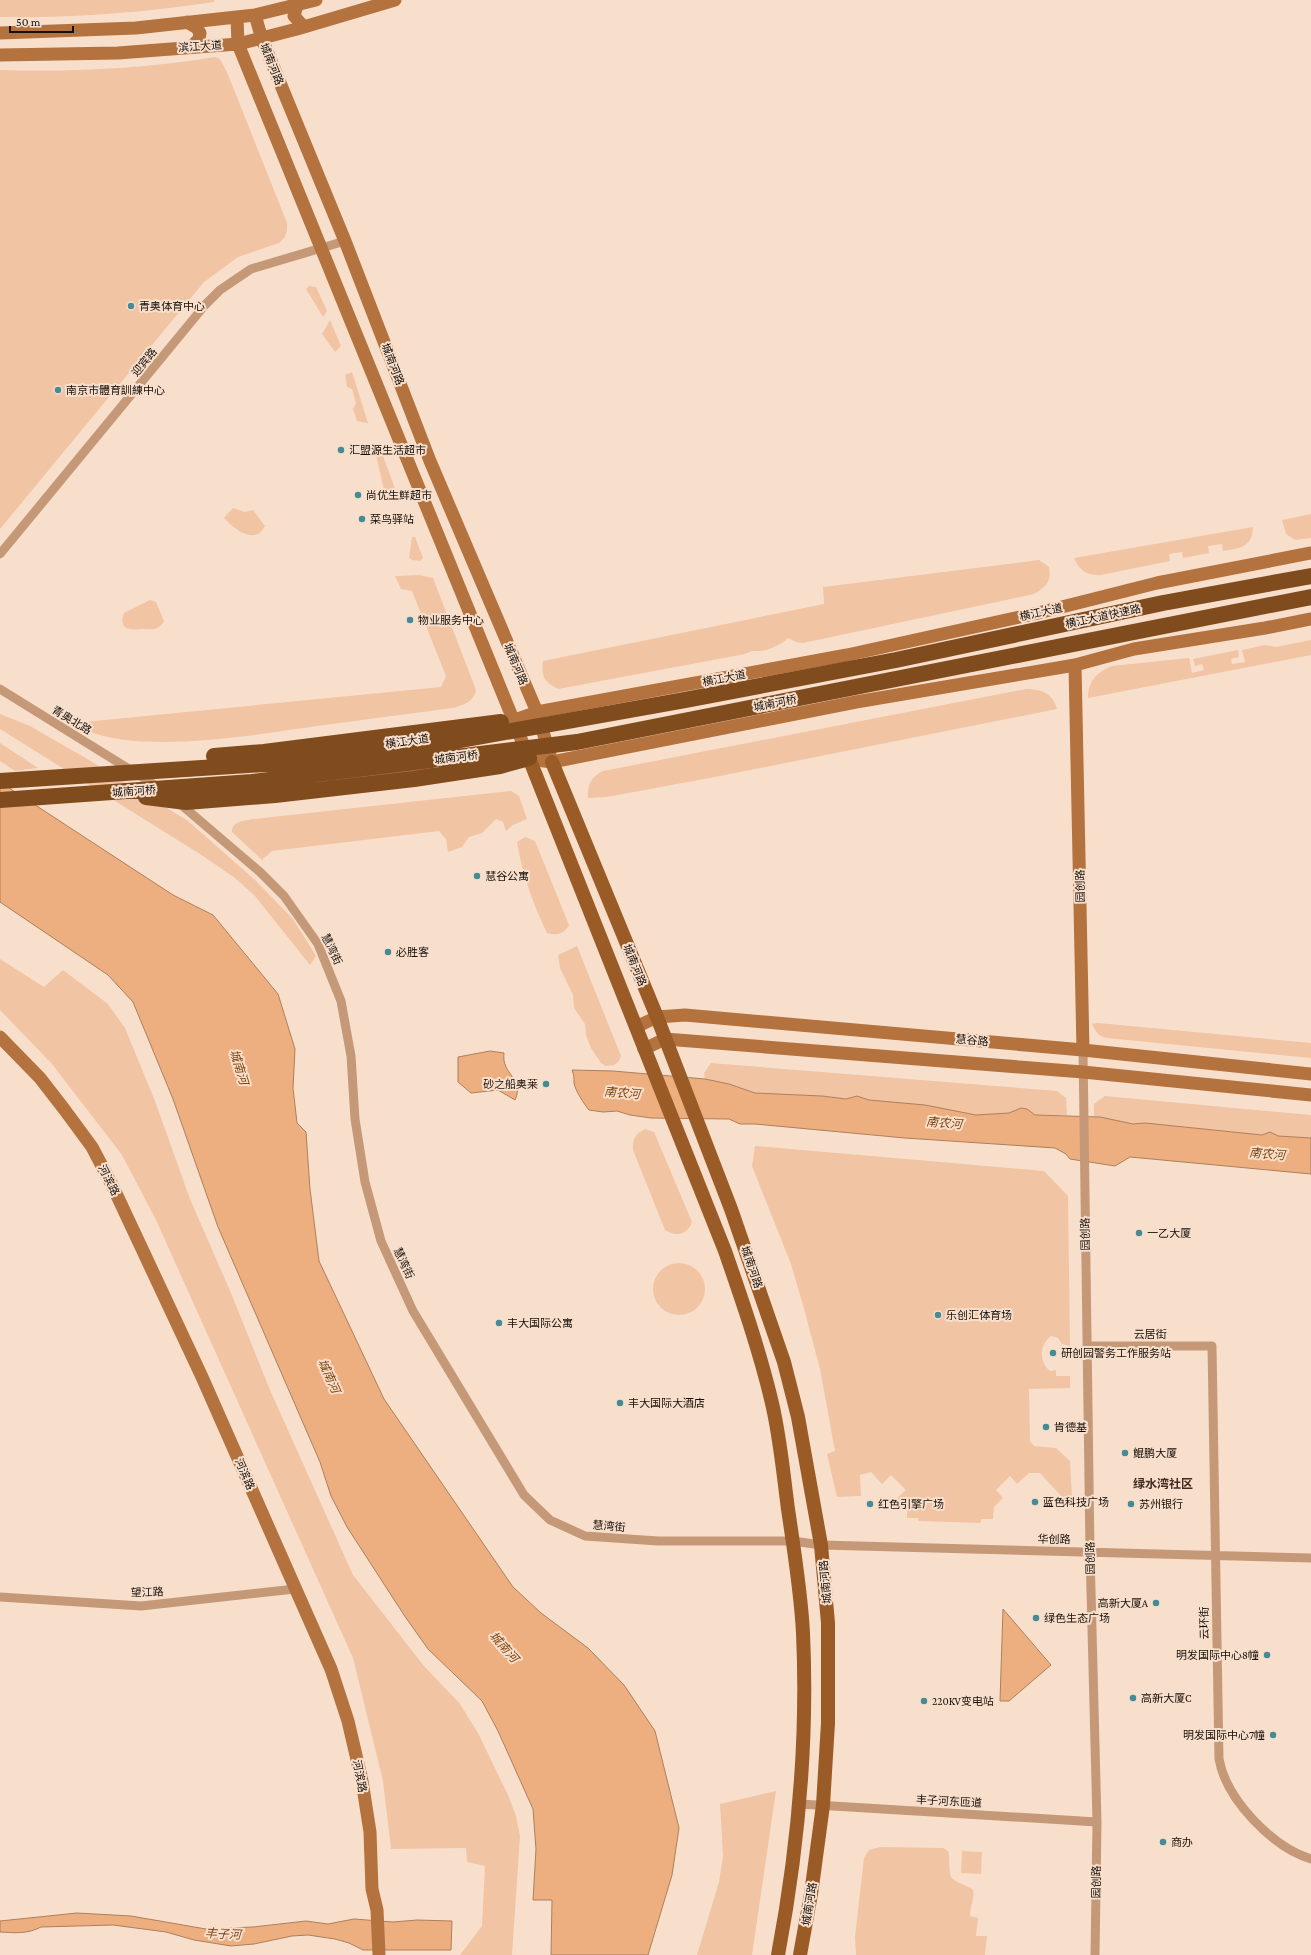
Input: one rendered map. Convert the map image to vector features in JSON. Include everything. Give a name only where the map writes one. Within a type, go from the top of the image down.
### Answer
[{"type":"highway","points":[[1163,603],[1230,585],[1311,568]]},
{"type":"highway","name":"横江大道快速路","points":[[896,660],[1163,603],[1311,576]]},
{"type":"highway","name":"横江大道快速路","points":[[906,677],[1311,597]]},
{"type":"highway","points":[[1177,624],[1235,618],[1311,606]]},
{"type":"highway","name":"城南河桥","points":[[0,781],[310,761],[421,747],[685,700],[896,660]]},
{"type":"highway","name":"城南河桥","points":[[0,800],[252,782],[576,742],[906,677]]},
{"type":"highway","points":[[84,776],[175,760],[264,752],[513,721]]},
{"type":"highway","points":[[109,793],[186,802],[275,795],[467,771],[500,766],[529,758]]},
{"type":"main road","points":[[0,33],[136,28],[255,15],[316,0]]},
{"type":"main road","name":"滨江大道","points":[[0,55],[118,53],[238,44],[262,39],[395,0]]},
{"type":"main road","points":[[297,5],[294,16],[304,27]]},
{"type":"main road","name":"城南河路","points":[[255,15],[262,39],[345,240],[430,461],[537,712],[552,762],[657,1017],[731,1210],[784,1362],[798,1417],[821,1544],[828,1623],[828,1723],[823,1805],[811,1894],[800,1955]]},
{"type":"main road","name":"城南河路","points":[[237,17],[238,44],[529,758],[727,1258],[771,1400],[780,1448],[793,1541],[803,1632],[804,1675],[800,1804],[793,1869],[778,1955]]},
{"type":"main road","points":[[187,22],[197,28],[200,33],[199,39],[191,47]]},
{"type":"main road","name":"横江大道","points":[[132,770],[276,757],[460,734],[492,728],[537,712],[847,655],[1038,613],[1157,583],[1311,553]]},
{"type":"main road","points":[[170,796],[290,786],[498,759],[529,758],[552,762],[856,702],[1075,665],[1134,649],[1311,619]]},
{"type":"main road","name":"园创路","points":[[1075,665],[1083,1050]]},
{"type":"main road","name":"慧谷路","points":[[636,1027],[657,1017],[685,1015],[1083,1050],[1311,1074]]},
{"type":"main road","name":"河滨路","points":[[0,1037],[40,1078],[64,1109],[92,1147],[113,1187],[202,1376],[331,1669],[348,1721],[362,1781],[370,1832],[372,1889],[377,1910],[379,1955]]},
{"type":"main road","points":[[644,1049],[665,1038]]},
{"type":"main road","name":"慧谷路","points":[[665,1038],[1083,1072],[1311,1095]]},
{"type":"street","name":"迎宾路","points":[[0,554],[220,290],[251,269],[345,240]]},
{"type":"street","name":"青奥北路","points":[[0,689],[132,770],[170,796]]},
{"type":"street","name":"慧湾街","points":[[170,796],[260,872],[284,896],[318,944],[341,1001],[351,1056],[355,1119],[365,1182],[381,1241],[413,1311],[524,1495],[550,1520],[585,1536],[658,1541],[793,1541],[821,1544]]},
{"type":"street","name":"园创路","points":[[1083,1050],[1083,1161],[1088,1346],[1090,1552],[1097,1822],[1095,1955]]},
{"type":"street","name":"云居街","points":[[1088,1346],[1212,1346]]},
{"type":"street","name":"云环街","points":[[1212,1346],[1215,1477],[1214,1554],[1219,1759],[1222,1773],[1238,1802],[1285,1848],[1311,1859]]},
{"type":"street","name":"华创路","points":[[821,1544],[1214,1554],[1311,1558]]},
{"type":"street","name":"望江路","points":[[0,1597],[141,1606],[295,1589]]},
{"type":"street","name":"丰子河东匝道","points":[[800,1804],[1097,1822]]},
{"type":"shaded area","points":[[0,0],[214,0],[214,2],[107,14],[53,17],[0,17]]},
{"type":"shaded area","name":"南京市體育訓練中心","points":[[215,57],[220,59],[227,72],[287,223],[285,237],[279,243],[238,257],[204,282],[0,529],[0,70],[108,69]]},
{"type":"shaded area","points":[[309,286],[316,287],[327,311],[323,317],[306,289]]},
{"type":"shaded area","points":[[330,320],[341,346],[335,352],[322,334]]},
{"type":"shaded area","points":[[352,372],[368,423],[357,421],[353,409],[356,403],[352,389],[347,387],[345,375]]},
{"type":"shaded area","points":[[382,453],[398,497],[385,494],[376,455]]},
{"type":"shaded area","points":[[233,508],[245,512],[253,510],[265,526],[261,532],[256,535],[244,534],[233,527],[224,518]]},
{"type":"shaded area","points":[[1311,514],[1311,538],[1295,540],[1286,534],[1282,520]]},
{"type":"shaded area","points":[[1253,527],[1248,543],[1240,548],[1223,551],[1222,544],[1208,546],[1209,553],[1183,558],[1182,552],[1169,554],[1170,561],[1101,575],[1084,571],[1078,566],[1074,558]]},
{"type":"shaded area","points":[[412,537],[415,537],[423,558],[420,561],[409,558]]},
{"type":"shaded area","points":[[1039,560],[1049,567],[1050,576],[1045,586],[1034,594],[803,643],[796,642],[788,638],[776,646],[761,651],[753,651],[745,654],[558,689],[549,684],[543,675],[543,661],[824,604],[823,587]]},
{"type":"shaded area","points":[[419,575],[433,578],[476,690],[473,697],[464,704],[453,708],[261,734],[192,741],[157,742],[124,740],[96,734],[74,723],[441,687],[446,676],[412,591],[401,589],[395,576]]},
{"type":"shaded area","points":[[150,600],[156,602],[164,621],[158,628],[130,629],[124,626],[124,613]]},
{"type":"shaded area","points":[[1311,640],[1311,655],[1088,698],[1088,692],[1094,678],[1102,671],[1112,666],[1189,658],[1192,673],[1204,670],[1202,664],[1195,666],[1193,659],[1238,650],[1239,657],[1231,659],[1232,664],[1245,662],[1242,650],[1265,645],[1276,647]]},
{"type":"shaded area","points":[[1026,689],[1046,693],[1053,699],[1057,709],[715,777],[607,797],[588,798],[589,785],[595,776],[603,771]]},
{"type":"shaded area","points":[[0,714],[30,726],[89,760],[188,821],[255,880],[293,919],[316,956],[310,965],[255,896],[235,878],[203,856],[0,729]]},
{"type":"shaded area","points":[[0,743],[38,768],[15,771],[0,761]]},
{"type":"shaded area","points":[[511,791],[519,796],[527,819],[513,825],[506,831],[503,822],[496,819],[482,833],[469,837],[462,847],[448,852],[446,839],[439,831],[272,851],[262,860],[232,832],[236,824],[253,819]]},
{"type":"shaded area","points":[[525,837],[535,841],[569,925],[560,934],[547,933],[533,900],[525,877],[517,842]]},
{"type":"shaded area","points":[[577,946],[621,1056],[619,1061],[614,1065],[606,1066],[601,1063],[591,1048],[586,1035],[585,1024],[574,1008],[573,995],[560,968],[558,955]]},
{"type":"shaded area","points":[[0,959],[44,987],[63,970],[108,1004],[125,1028],[155,1101],[190,1199],[231,1293],[270,1390],[353,1575],[424,1666],[460,1704],[478,1733],[508,1795],[516,1816],[520,1836],[512,1955],[460,1955],[482,1926],[485,1866],[467,1862],[466,1848],[391,1849],[383,1781],[353,1658],[156,1220],[122,1155],[52,1064],[0,1010]]},
{"type":"shaded area","points":[[1098,1023],[1311,1043],[1311,1058],[1107,1038],[1101,1036],[1092,1024]]},
{"type":"shaded area","points":[[711,1063],[1057,1091],[1066,1098],[1067,1115],[1035,1115],[1021,1108],[1009,1113],[976,1115],[925,1105],[869,1100],[857,1096],[846,1099],[822,1096],[755,1093],[729,1084],[705,1079],[704,1073]]},
{"type":"shaded area","points":[[1105,1096],[1311,1115],[1311,1138],[1278,1136],[1270,1132],[1262,1135],[1145,1123],[1133,1124],[1094,1116],[1094,1104]]},
{"type":"shaded area","points":[[645,1129],[654,1132],[692,1222],[688,1230],[681,1234],[673,1234],[665,1230],[633,1150],[635,1137]]},
{"type":"shaded area","name":"乐创汇体育场","points":[[755,1146],[1044,1171],[1068,1196],[1070,1346],[1062,1344],[1058,1338],[1051,1336],[1044,1344],[1042,1358],[1046,1367],[1050,1371],[1056,1370],[1056,1376],[1070,1376],[1070,1388],[1029,1389],[1030,1441],[1034,1446],[1056,1448],[1070,1461],[1072,1497],[1062,1497],[1040,1473],[1029,1473],[1017,1484],[1010,1476],[996,1490],[1003,1498],[994,1507],[993,1519],[981,1519],[981,1523],[919,1521],[918,1518],[907,1518],[907,1509],[897,1498],[906,1490],[891,1475],[882,1484],[871,1472],[860,1475],[861,1496],[837,1497],[827,1454],[835,1451],[820,1369],[791,1264],[752,1166]]},
{"type":"shaded area","points":[[674,1263],[684,1263],[698,1270],[705,1284],[705,1294],[698,1308],[684,1315],[674,1315],[664,1311],[657,1304],[653,1294],[653,1284],[657,1274],[664,1267]]},
{"type":"shaded area","points":[[776,1791],[752,1955],[697,1955],[719,1882],[723,1856],[720,1804]]},
{"type":"shaded area","points":[[880,1847],[943,1848],[948,1851],[951,1877],[955,1881],[973,1890],[970,1916],[978,1918],[976,1936],[987,1936],[985,1955],[856,1955],[855,1937],[864,1858],[869,1850]]},
{"type":"shaded area","points":[[962,1851],[982,1852],[981,1874],[961,1873]]},
{"type":"water","name":"城南河","points":[[0,782],[173,895],[213,915],[278,994],[295,1049],[293,1088],[297,1123],[306,1132],[310,1189],[319,1261],[384,1399],[513,1587],[541,1613],[588,1648],[624,1685],[655,1731],[679,1828],[672,1875],[648,1955],[551,1955],[552,1900],[533,1900],[536,1849],[533,1809],[498,1731],[482,1701],[428,1649],[347,1527],[331,1496],[320,1462],[218,1227],[173,1099],[133,1002],[108,975],[0,902]]},
{"type":"water","points":[[490,1051],[504,1053],[506,1067],[517,1086],[515,1100],[498,1090],[471,1093],[458,1082],[458,1057]]},
{"type":"water","name":"南农河","points":[[572,1070],[613,1071],[705,1079],[729,1084],[755,1093],[822,1096],[846,1099],[857,1096],[869,1100],[925,1105],[976,1115],[1009,1113],[1021,1108],[1027,1109],[1035,1115],[1100,1117],[1133,1124],[1145,1123],[1262,1135],[1270,1132],[1278,1136],[1311,1138],[1311,1174],[1130,1157],[1115,1166],[1070,1159],[1066,1154],[1055,1148],[905,1138],[755,1124],[740,1124],[729,1119],[651,1118],[630,1115],[617,1111],[603,1112],[589,1110],[576,1089]]},
{"type":"water","points":[[1003,1609],[1051,1665],[1009,1701],[1000,1701]]},
{"type":"water","name":"丰子河","points":[[77,1913],[131,1916],[206,1929],[253,1927],[306,1921],[328,1924],[354,1919],[393,1922],[417,1920],[452,1921],[451,1950],[363,1950],[349,1943],[335,1939],[308,1935],[292,1936],[254,1944],[231,1946],[194,1940],[166,1932],[113,1925],[41,1927],[26,1932],[0,1932],[0,1921]]},
{"type":"place","name":"青奥体育中心","points":[[131,306]]},
{"type":"place","name":"南京市體育訓練中心","points":[[58,390]]},
{"type":"place","name":"汇盟源生活超市","points":[[341,450]]},
{"type":"place","name":"尚优生鲜超市","points":[[358,495]]},
{"type":"place","name":"菜鸟驿站","points":[[362,519]]},
{"type":"place","name":"物业服务中心","points":[[410,620]]},
{"type":"place","name":"慧谷公寓","points":[[477,876]]},
{"type":"place","name":"必胜客","points":[[388,952]]},
{"type":"place","name":"砂之船奥莱","points":[[546,1084]]},
{"type":"place","name":"一乙大厦","points":[[1139,1233]]},
{"type":"place","name":"乐创汇体育场","points":[[938,1315]]},
{"type":"place","name":"丰大国际公寓","points":[[499,1323]]},
{"type":"place","name":"研创园警务工作服务站","points":[[1053,1353]]},
{"type":"place","name":"丰大国际大酒店","points":[[620,1403]]},
{"type":"place","name":"肯德基","points":[[1046,1427]]},
{"type":"place","name":"鲲鹏大厦","points":[[1125,1453]]},
{"type":"place","name":"蓝色科技广场","points":[[1035,1502]]},
{"type":"place","name":"红色引擎广场","points":[[870,1504]]},
{"type":"place","name":"苏州银行","points":[[1131,1504]]},
{"type":"place","name":"高新大厦A","points":[[1156,1603]]},
{"type":"place","name":"绿色生态广场","points":[[1036,1618]]},
{"type":"place","name":"明发国际中心8幢","points":[[1267,1655]]},
{"type":"place","name":"高新大厦C","points":[[1133,1698]]},
{"type":"place","name":"220KV变电站","points":[[924,1701]]},
{"type":"place","name":"明发国际中心7幢","points":[[1273,1735]]},
{"type":"place","name":"商办","points":[[1163,1842]]},
{"type":"district","name":"绿水湾社区","points":[[1163,1484]]}]
